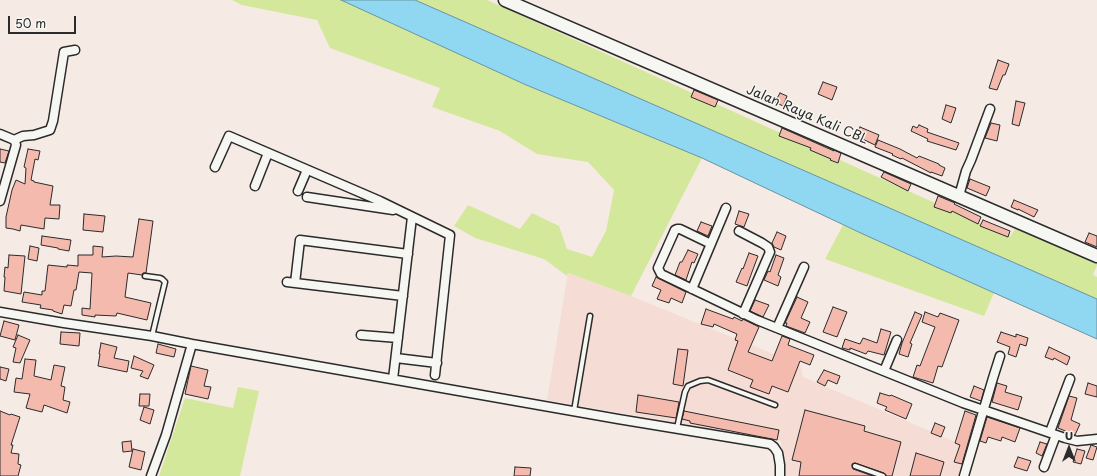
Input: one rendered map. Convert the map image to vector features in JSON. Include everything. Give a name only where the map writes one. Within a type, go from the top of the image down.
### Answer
[{"type":"main road","name":"Jalan Raya Kali CBL","points":[[505,0],[1097,256]]},
{"type":"street","points":[[14,140],[23,136],[34,135],[50,130],[62,71],[63,54],[65,52],[75,50]]},
{"type":"street","points":[[959,196],[966,171],[990,108]]},
{"type":"street","points":[[0,134],[11,137],[16,145],[0,201]]},
{"type":"street","points":[[215,167],[228,136],[380,201],[450,235],[435,375]]},
{"type":"street","points":[[255,186],[268,153]]},
{"type":"street","points":[[298,191],[307,170]]},
{"type":"street","points":[[307,197],[401,211]]},
{"type":"street","points":[[692,289],[726,208]]},
{"type":"street","points":[[393,379],[412,217]]},
{"type":"street","points":[[711,244],[680,229],[675,230],[658,268],[661,274],[743,314],[963,403],[1077,441],[1097,439]]},
{"type":"street","points":[[739,231],[768,247],[770,252],[743,314]]},
{"type":"street","points":[[403,296],[291,283],[300,240],[408,254]]},
{"type":"street","points":[[777,328],[804,267]]},
{"type":"street","points":[[0,312],[152,336],[574,411],[770,444],[778,453],[780,476]]},
{"type":"street","points":[[360,334],[398,338]]},
{"type":"street","points":[[884,371],[897,340]]},
{"type":"street","points":[[151,476],[166,435],[192,344]]},
{"type":"street","points":[[964,476],[1000,356]]},
{"type":"street","points":[[396,358],[436,363]]},
{"type":"street","points":[[1044,467],[1070,379]]},
{"type":"lane","points":[[145,276],[160,278],[165,282],[152,336]]},
{"type":"lane","points":[[574,411],[590,316]]},
{"type":"lane","points":[[677,428],[685,392],[688,386],[708,380],[775,405]]},
{"type":"lane","points":[[856,466],[883,476]]},
{"type":"shaded area","points":[[568,273],[631,296],[800,365],[803,377],[977,451],[968,476],[785,476],[781,441],[547,400]]},
{"type":"green space","points":[[232,0],[341,0],[524,84],[702,158],[631,296],[568,273],[567,276],[544,259],[475,238],[454,226],[468,205],[520,229],[532,213],[559,226],[567,249],[592,257],[606,231],[614,190],[588,162],[537,154],[500,131],[432,107],[440,88],[330,48],[317,20],[242,5]]},
{"type":"green space","points":[[415,0],[487,0],[1010,237],[1018,224],[1097,255],[1097,265],[1093,275],[1097,277],[1097,299]]},
{"type":"green space","points":[[843,225],[994,293],[984,316],[825,259]]},
{"type":"green space","points":[[238,387],[259,391],[240,476],[159,476],[185,398],[233,408]]},
{"type":"water","points":[[341,0],[415,0],[1097,299],[1097,339],[865,235],[702,158],[524,84]]},
{"type":"building","points":[[998,60],[1009,64],[997,90],[989,88]]},
{"type":"building","points":[[823,82],[837,87],[832,100],[818,94]]},
{"type":"building","points":[[694,90],[718,100],[715,107],[691,97]]},
{"type":"building","points":[[780,93],[787,96],[783,106],[775,102]]},
{"type":"building","points":[[1016,101],[1025,103],[1019,126],[1012,124]]},
{"type":"building","points":[[946,105],[956,108],[951,123],[942,119]]},
{"type":"building","points":[[991,123],[1000,125],[997,141],[985,138]]},
{"type":"building","points":[[919,125],[928,129],[927,132],[959,143],[956,150],[927,141],[928,139],[911,131],[913,126],[917,128]]},
{"type":"building","points":[[860,127],[879,135],[875,145],[856,136]]},
{"type":"building","points":[[782,128],[841,153],[838,163],[810,150],[811,148],[779,136]]},
{"type":"building","points":[[878,140],[917,158],[919,156],[939,164],[945,168],[942,176],[931,173],[902,158],[901,159],[875,147]]},
{"type":"building","points":[[0,149],[9,151],[5,163],[0,162]]},
{"type":"building","points":[[28,149],[40,151],[38,160],[35,159],[31,180],[53,186],[50,205],[60,205],[59,219],[45,218],[44,229],[21,225],[20,231],[6,228],[6,217],[12,190],[16,180],[25,184],[26,168],[24,167]]},
{"type":"building","points":[[884,172],[911,184],[908,191],[881,177]]},
{"type":"building","points":[[970,179],[990,187],[986,196],[967,188]]},
{"type":"building","points":[[938,196],[981,217],[978,224],[952,211],[951,213],[934,207]]},
{"type":"building","points":[[1014,200],[1038,210],[1034,217],[1011,207]]},
{"type":"building","points":[[739,211],[749,214],[744,227],[735,224]]},
{"type":"building","points":[[84,214],[105,216],[103,232],[83,230]]},
{"type":"building","points":[[139,219],[153,221],[146,273],[143,273],[142,275],[128,273],[125,297],[151,303],[147,320],[117,313],[116,316],[95,315],[95,317],[82,315],[82,308],[90,309],[92,273],[79,272],[76,290],[74,290],[71,306],[64,305],[62,314],[53,310],[40,308],[41,305],[22,302],[24,292],[42,295],[42,291],[45,291],[48,265],[67,267],[67,265],[78,266],[78,255],[93,255],[93,246],[103,247],[102,257],[133,257]]},
{"type":"building","points":[[983,220],[1010,231],[1008,237],[980,226]]},
{"type":"building","points":[[701,222],[712,226],[708,236],[697,231]]},
{"type":"building","points":[[777,232],[786,236],[781,250],[774,247],[772,243]]},
{"type":"building","points":[[1089,233],[1097,236],[1097,247],[1085,242]]},
{"type":"building","points":[[42,236],[71,240],[69,251],[41,245]]},
{"type":"building","points":[[30,246],[39,248],[37,261],[28,259]]},
{"type":"building","points":[[688,250],[698,254],[694,263],[692,262],[686,280],[675,275],[680,262],[682,262]]},
{"type":"building","points":[[749,253],[758,256],[747,286],[736,282]]},
{"type":"building","points":[[9,255],[25,256],[21,294],[4,291],[5,267],[8,268]]},
{"type":"building","points":[[776,255],[784,258],[778,275],[781,277],[778,286],[764,280],[768,271],[770,272]]},
{"type":"building","points":[[656,277],[686,292],[682,303],[671,298],[669,303],[657,299],[661,290],[652,286]]},
{"type":"building","points":[[797,297],[808,302],[801,318],[810,322],[805,333],[786,326],[787,323],[785,323]]},
{"type":"building","points":[[755,300],[769,305],[763,317],[750,311]]},
{"type":"building","points":[[833,307],[847,312],[837,337],[823,332]]},
{"type":"building","points":[[706,309],[733,319],[734,317],[742,321],[743,319],[759,327],[748,352],[772,361],[782,336],[790,339],[788,345],[814,355],[810,365],[800,361],[788,392],[772,386],[769,394],[750,387],[753,380],[728,370],[738,341],[735,340],[737,334],[714,324],[713,327],[701,324]]},
{"type":"building","points":[[915,312],[922,315],[910,343],[912,344],[908,357],[899,354]]},
{"type":"building","points":[[925,312],[938,317],[940,313],[959,320],[942,367],[938,366],[933,383],[913,377],[917,365],[920,366],[935,327],[922,322]]},
{"type":"building","points":[[4,321],[19,325],[15,340],[0,336]]},
{"type":"building","points":[[881,329],[891,332],[884,355],[868,351],[866,354],[850,348],[850,350],[842,348],[845,339],[860,344],[863,338],[877,343]]},
{"type":"building","points":[[61,332],[80,333],[79,346],[60,344]]},
{"type":"building","points":[[1001,332],[1016,337],[1016,334],[1028,338],[1026,346],[1020,344],[1016,357],[1008,354],[1010,347],[997,342]]},
{"type":"building","points":[[18,335],[30,340],[20,363],[13,362],[16,348],[13,347]]},
{"type":"building","points":[[101,343],[117,347],[114,358],[129,361],[127,372],[98,366]]},
{"type":"building","points":[[158,344],[176,349],[174,357],[156,353]]},
{"type":"building","points":[[1049,347],[1070,357],[1067,365],[1054,358],[1053,360],[1045,357]]},
{"type":"building","points":[[678,349],[688,350],[683,386],[673,384]]},
{"type":"building","points":[[134,356],[154,365],[148,379],[140,376],[143,371],[131,368]]},
{"type":"building","points":[[25,359],[36,360],[34,376],[51,380],[54,365],[65,367],[61,386],[65,387],[63,400],[70,402],[67,413],[44,405],[42,412],[26,408],[30,394],[14,392],[16,378],[22,379]]},
{"type":"building","points":[[191,366],[208,370],[204,386],[211,387],[208,399],[185,394]]},
{"type":"building","points":[[0,367],[9,369],[6,381],[0,379]]},
{"type":"building","points":[[824,370],[840,376],[837,384],[828,380],[825,386],[817,382]]},
{"type":"building","points":[[997,383],[1007,386],[1005,392],[1022,397],[1018,410],[992,402]]},
{"type":"building","points":[[1088,383],[1097,386],[1097,397],[1085,394]]},
{"type":"building","points":[[974,386],[984,390],[981,401],[970,397]]},
{"type":"building","points":[[880,393],[891,395],[912,404],[906,419],[885,410],[887,407],[877,403]]},
{"type":"building","points":[[140,394],[150,394],[149,406],[139,406]]},
{"type":"building","points":[[638,395],[679,402],[676,418],[636,412]]},
{"type":"building","points":[[1069,396],[1077,398],[1071,420],[1080,424],[1075,435],[1058,428]]},
{"type":"building","points":[[144,407],[154,410],[150,424],[140,420]]},
{"type":"building","points":[[805,410],[865,426],[864,431],[901,442],[892,476],[886,476],[884,473],[855,463],[852,464],[853,469],[873,476],[799,476],[801,462],[792,460]]},
{"type":"building","points":[[0,411],[20,417],[11,445],[13,445],[11,453],[19,454],[18,464],[21,465],[18,476],[0,476]]},
{"type":"building","points":[[684,411],[779,430],[777,440],[690,423],[690,421],[682,419]]},
{"type":"building","points":[[965,411],[976,415],[962,464],[954,462],[960,445],[955,443]]},
{"type":"building","points":[[987,417],[1020,428],[1015,442],[1002,437],[1001,441],[988,437],[986,443],[980,441]]},
{"type":"building","points":[[935,423],[945,427],[941,437],[931,433]]},
{"type":"building","points":[[131,441],[132,451],[123,452],[122,442]]},
{"type":"building","points":[[1040,442],[1047,444],[1042,456],[1036,453]]},
{"type":"building","points":[[1091,445],[1097,447],[1093,460],[1086,458]]},
{"type":"building","points":[[133,449],[145,452],[141,470],[129,467]]},
{"type":"building","points":[[1077,449],[1085,451],[1081,464],[1073,462]]},
{"type":"building","points":[[916,453],[944,462],[940,476],[910,476]]},
{"type":"building","points":[[1018,457],[1031,461],[1027,471],[1014,467]]},
{"type":"building","points":[[515,467],[531,468],[530,476],[514,476]]}]
